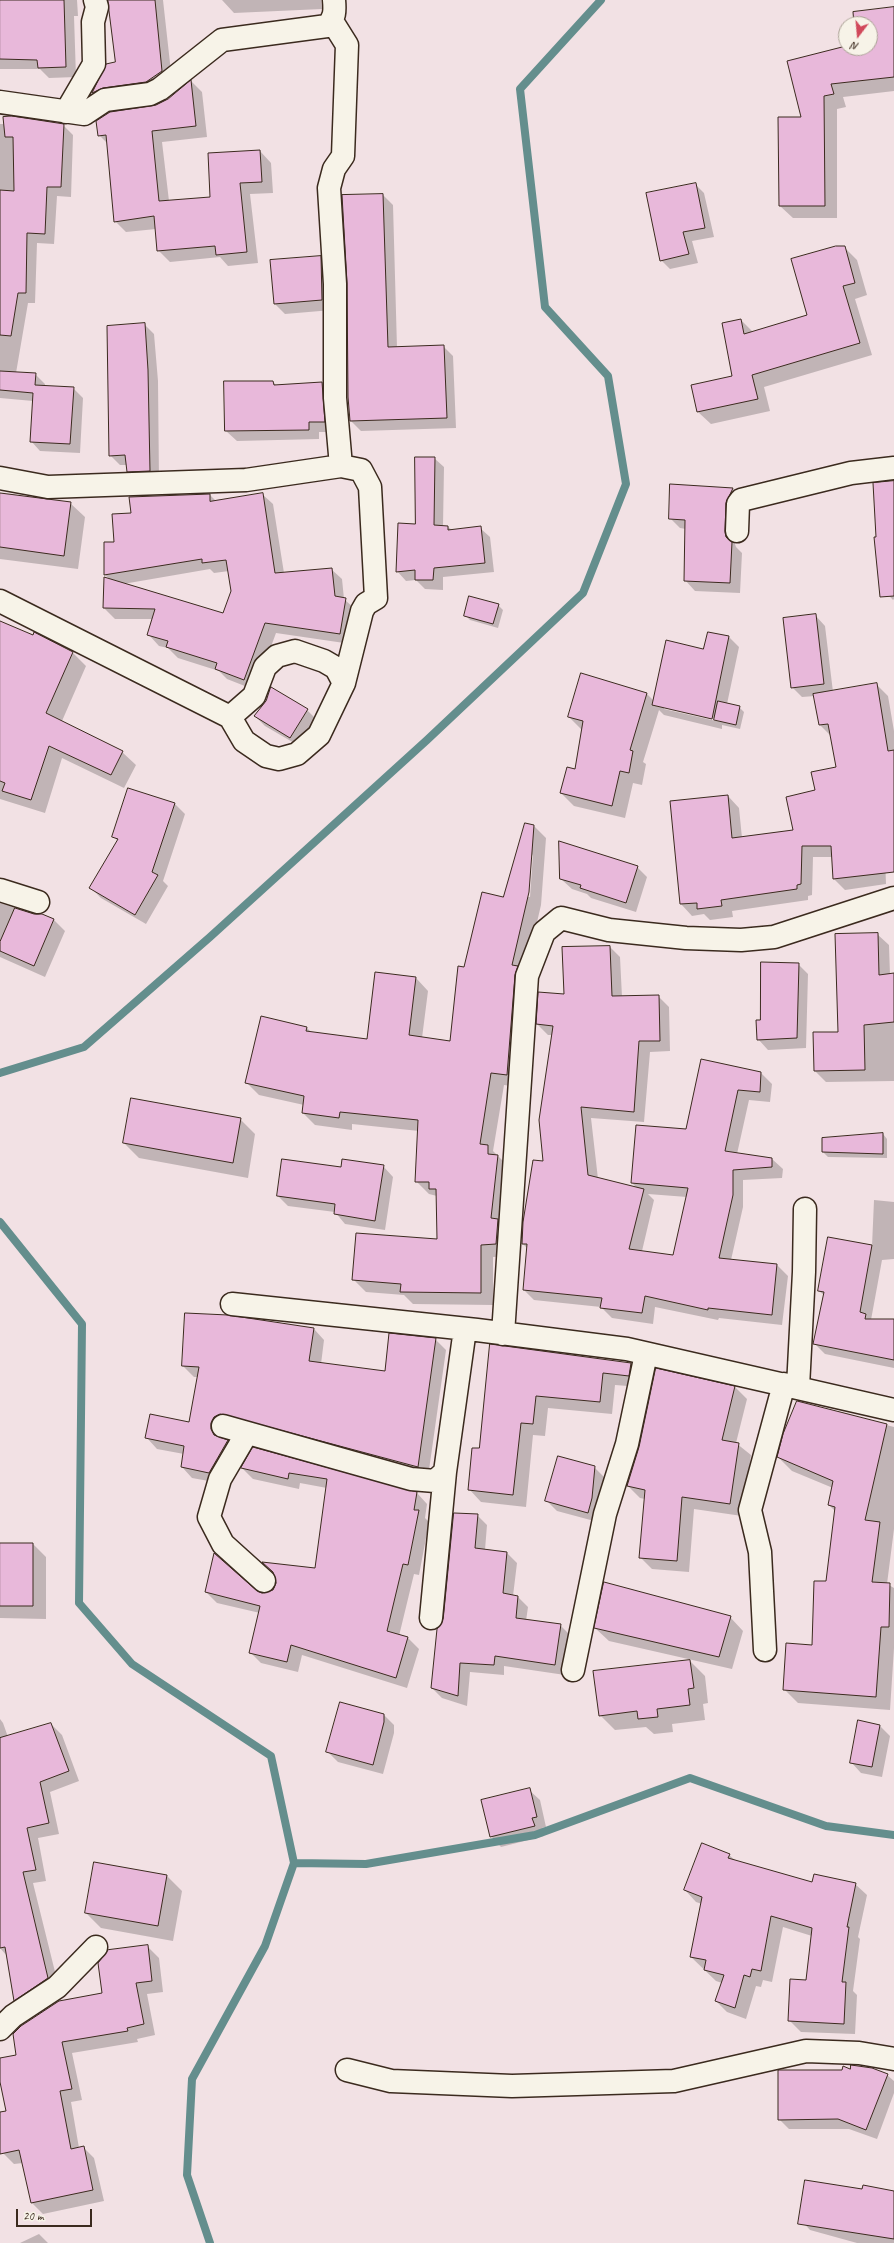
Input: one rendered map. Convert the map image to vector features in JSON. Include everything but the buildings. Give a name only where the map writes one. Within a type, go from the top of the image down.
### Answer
[{"type":"street","points":[[66,112],[94,64],[93,22],[97,7],[95,0]]},
{"type":"street","points":[[0,102],[84,114],[105,100],[150,94],[166,84],[222,40],[235,36],[321,28],[327,26],[333,10]]},
{"type":"street","points":[[333,10],[347,45],[343,156],[334,169],[329,188],[335,284],[335,398],[341,466]]},
{"type":"street","points":[[0,478],[48,487],[246,480],[341,466],[361,470],[370,487],[376,598],[366,604],[362,612],[344,683],[319,735],[297,754],[280,758],[266,756],[244,741],[230,717],[0,601]]},
{"type":"street","points":[[737,532],[738,504],[742,500],[851,473],[894,468]]},
{"type":"street","points":[[230,717],[254,696],[266,667],[277,656],[295,651],[324,661],[336,668],[344,683]]},
{"type":"street","points":[[0,890],[38,902]]},
{"type":"street","points":[[503,1334],[527,976],[544,932],[561,918],[609,930],[686,938],[741,940],[774,937],[894,898]]},
{"type":"street","points":[[765,1650],[760,1552],[750,1510],[791,1386],[804,1272],[805,1209]]},
{"type":"street","points":[[232,1304],[465,1329],[627,1349],[894,1410]]},
{"type":"street","points":[[431,1618],[445,1472],[465,1329]]},
{"type":"street","points":[[573,1670],[605,1514],[627,1444],[646,1354]]},
{"type":"street","points":[[224,1426],[411,1479],[435,1481],[445,1472]]},
{"type":"street","points":[[247,1432],[220,1479],[209,1517],[223,1544],[264,1581]]},
{"type":"street","points":[[0,2029],[13,2016],[57,1987],[96,1947]]},
{"type":"street","points":[[347,2070],[391,2081],[512,2086],[674,2081],[806,2052],[859,2053],[894,2058]]},
{"type":"waterway","points":[[0,1073],[84,1047],[210,937],[427,740],[583,593],[626,484],[608,376],[545,307],[520,89],[601,0]]},
{"type":"waterway","points":[[0,1222],[82,1324],[79,1603],[132,1664],[271,1756],[294,1863],[265,1946],[192,2079],[187,2175],[210,2243]]},
{"type":"waterway","points":[[294,1863],[366,1864],[535,1835],[690,1778],[826,1826],[894,1835]]}]
